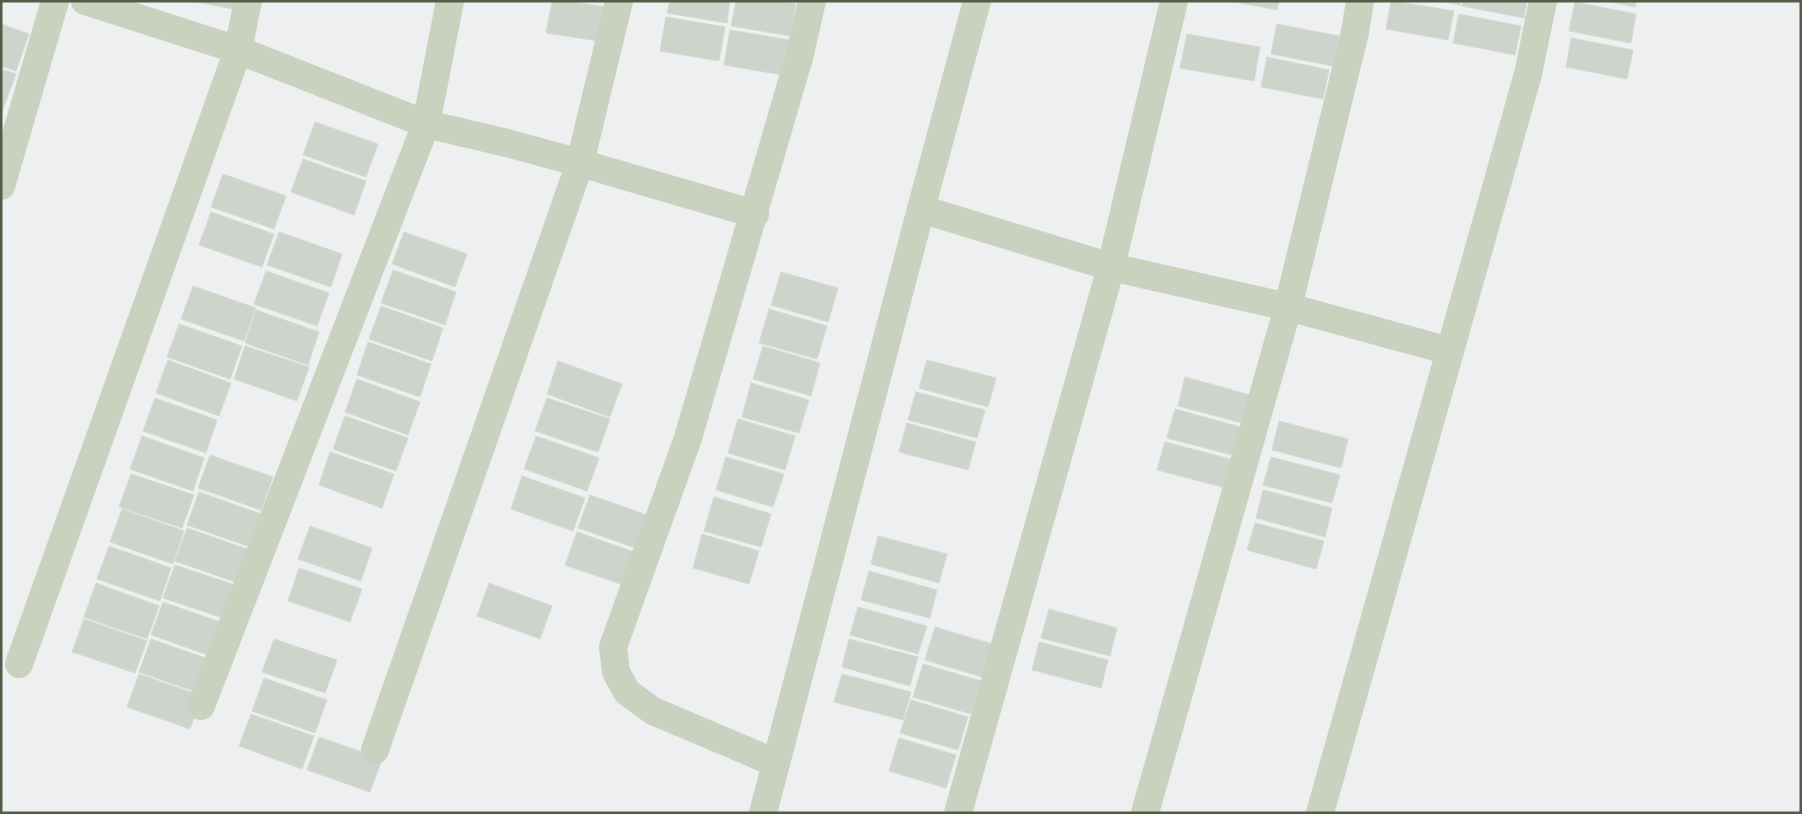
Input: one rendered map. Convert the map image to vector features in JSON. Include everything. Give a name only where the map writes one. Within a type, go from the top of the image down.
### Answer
[{"type":"street","points":[[1,186],[55,1]]},
{"type":"street","points":[[85,1],[238,50],[426,124],[580,163],[755,214]]},
{"type":"street","points":[[19,664],[238,50],[248,1]]},
{"type":"street","points":[[201,706],[426,124],[450,1]]},
{"type":"street","points":[[375,750],[580,163],[619,1]]},
{"type":"street","points":[[776,763],[654,711],[628,692],[616,672],[613,647],[688,438],[755,214],[800,54],[812,1]]},
{"type":"street","points":[[763,813],[977,1]]},
{"type":"street","points":[[958,813],[1111,267],[1174,1]]},
{"type":"street","points":[[1145,813],[1288,308],[1360,1]]},
{"type":"street","points":[[1320,813],[1528,74],[1542,1]]},
{"type":"street","points":[[921,209],[1111,267],[1288,308],[1450,351]]},
{"type":"building","points":[[191,1],[241,1],[239,10]]},
{"type":"building","points":[[552,1],[568,1],[611,8],[605,42],[546,33]]},
{"type":"building","points":[[670,1],[730,1],[727,23],[667,13]]},
{"type":"building","points":[[736,1],[796,2],[790,36],[731,26]]},
{"type":"building","points":[[1230,1],[1279,1],[1277,10]]},
{"type":"building","points":[[1391,1],[1454,11],[1448,40],[1386,29]]},
{"type":"building","points":[[1440,1],[1461,1],[1460,5]]},
{"type":"building","points":[[1463,1],[1527,1],[1524,18],[1462,6]]},
{"type":"building","points":[[1607,1],[1636,1],[1635,7]]},
{"type":"building","points":[[1575,2],[1636,14],[1631,43],[1569,31]]},
{"type":"building","points":[[1459,14],[1521,26],[1515,55],[1453,43]]},
{"type":"building","points":[[666,17],[725,27],[719,61],[660,51]]},
{"type":"building","points":[[1,24],[29,34],[16,71],[1,66]]},
{"type":"building","points":[[1277,24],[1339,36],[1333,66],[1271,54]]},
{"type":"building","points":[[730,30],[789,40],[783,75],[724,65]]},
{"type":"building","points":[[1187,34],[1260,47],[1254,81],[1180,68]]},
{"type":"building","points":[[1571,38],[1633,50],[1627,79],[1566,67]]},
{"type":"building","points":[[1267,57],[1329,70],[1323,99],[1261,87]]},
{"type":"building","points":[[1,69],[16,74],[2,111],[1,111]]},
{"type":"building","points":[[315,122],[378,144],[366,177],[303,155]]},
{"type":"building","points":[[303,159],[366,181],[354,215],[291,192]]},
{"type":"building","points":[[223,174],[286,196],[274,229],[211,207]]},
{"type":"building","points":[[211,212],[274,234],[262,267],[199,245]]},
{"type":"building","points":[[279,232],[342,254],[331,287],[267,265]]},
{"type":"building","points":[[404,232],[467,254],[455,287],[392,264]]},
{"type":"building","points":[[393,270],[456,292],[445,325],[381,303]]},
{"type":"building","points":[[266,271],[329,293],[317,326],[254,304]]},
{"type":"building","points":[[781,272],[838,288],[828,322],[771,305]]},
{"type":"building","points":[[193,286],[256,308],[244,341],[181,319]]},
{"type":"building","points":[[381,306],[443,328],[432,361],[369,339]]},
{"type":"building","points":[[769,309],[827,326],[817,359],[759,343]]},
{"type":"building","points":[[256,310],[319,332],[308,365],[245,343]]},
{"type":"building","points":[[179,324],[242,346],[230,379],[167,357]]},
{"type":"building","points":[[368,342],[431,364],[420,397],[357,375]]},
{"type":"building","points":[[245,346],[309,367],[297,401],[234,379]]},
{"type":"building","points":[[763,346],[820,363],[811,396],[753,379]]},
{"type":"building","points":[[168,360],[231,383],[219,416],[156,393]]},
{"type":"building","points":[[927,360],[996,378],[988,407],[919,388]]},
{"type":"building","points":[[558,361],[622,384],[610,417],[547,394]]},
{"type":"building","points":[[1185,377],[1254,396],[1246,424],[1178,406]]},
{"type":"building","points":[[357,379],[420,402],[408,435],[345,412]]},
{"type":"building","points":[[751,383],[809,400],[799,433],[742,417]]},
{"type":"building","points":[[916,392],[985,410],[977,438],[908,420]]},
{"type":"building","points":[[155,398],[217,420],[206,453],[143,431]]},
{"type":"building","points":[[547,398],[610,419],[598,452],[535,431]]},
{"type":"building","points":[[1175,409],[1244,428],[1236,456],[1167,438]]},
{"type":"building","points":[[345,416],[408,438],[396,471],[333,449]]},
{"type":"building","points":[[738,419],[795,436],[785,470],[728,453]]},
{"type":"building","points":[[1279,421],[1348,439],[1341,468],[1272,450]]},
{"type":"building","points":[[907,423],[976,442],[968,470],[899,452]]},
{"type":"building","points":[[142,436],[204,458],[193,491],[130,469]]},
{"type":"building","points":[[536,436],[599,458],[587,491],[524,469]]},
{"type":"building","points":[[1165,442],[1234,460],[1226,488],[1157,470]]},
{"type":"building","points":[[330,452],[394,474],[382,508],[319,485]]},
{"type":"building","points":[[210,455],[273,477],[261,510],[198,488]]},
{"type":"building","points":[[726,457],[784,474],[773,507],[716,490]]},
{"type":"building","points":[[1271,457],[1340,475],[1332,503],[1263,485]]},
{"type":"building","points":[[131,474],[194,495],[182,528],[119,507]]},
{"type":"building","points":[[522,476],[585,498],[573,531],[511,509]]},
{"type":"building","points":[[1263,490],[1332,508],[1325,537],[1256,518]]},
{"type":"building","points":[[199,492],[261,514],[250,547],[187,525]]},
{"type":"building","points":[[590,495],[653,517],[641,550],[578,528]]},
{"type":"building","points":[[714,497],[771,514],[761,547],[704,531]]},
{"type":"building","points":[[122,509],[184,531],[173,564],[110,542]]},
{"type":"building","points":[[1255,523],[1324,541],[1316,569],[1247,550]]},
{"type":"building","points":[[310,526],[372,548],[361,581],[298,559]]},
{"type":"building","points":[[187,528],[250,550],[238,583],[175,561]]},
{"type":"building","points":[[577,532],[640,554],[629,587],[565,565]]},
{"type":"building","points":[[702,534],[759,551],[749,584],[693,568]]},
{"type":"building","points":[[878,536],[947,554],[939,583],[871,564]]},
{"type":"building","points":[[109,546],[171,568],[160,601],[97,579]]},
{"type":"building","points":[[175,565],[238,586],[226,619],[163,598]]},
{"type":"building","points":[[299,568],[362,589],[350,622],[288,601]]},
{"type":"building","points":[[869,571],[937,590],[930,618],[861,600]]},
{"type":"building","points":[[96,583],[159,606],[147,639],[84,617]]},
{"type":"building","points":[[489,583],[552,606],[540,639],[477,616]]},
{"type":"building","points":[[163,602],[226,624],[214,657],[151,635]]},
{"type":"building","points":[[858,607],[927,626],[918,654],[850,635]]},
{"type":"building","points":[[1049,609],[1117,628],[1110,656],[1041,638]]},
{"type":"building","points":[[84,619],[147,641],[135,673],[72,652]]},
{"type":"building","points":[[935,627],[992,644],[982,677],[925,660]]},
{"type":"building","points":[[151,639],[214,661],[202,694],[139,672]]},
{"type":"building","points":[[274,639],[337,660],[325,693],[262,672]]},
{"type":"building","points":[[849,639],[918,657],[910,686],[842,667]]},
{"type":"building","points":[[1039,642],[1108,660],[1101,688],[1032,670]]},
{"type":"building","points":[[923,664],[981,681],[971,714],[913,697]]},
{"type":"building","points":[[139,674],[202,696],[190,729],[127,707]]},
{"type":"building","points":[[842,674],[911,692],[903,720],[834,702]]},
{"type":"building","points":[[264,678],[327,700],[315,733],[252,711]]},
{"type":"building","points":[[911,700],[968,717],[958,750],[900,733]]},
{"type":"building","points":[[251,714],[314,736],[302,769],[239,746]]},
{"type":"building","points":[[319,737],[382,759],[370,792],[307,770]]},
{"type":"building","points":[[899,738],[956,755],[946,788],[889,771]]}]
